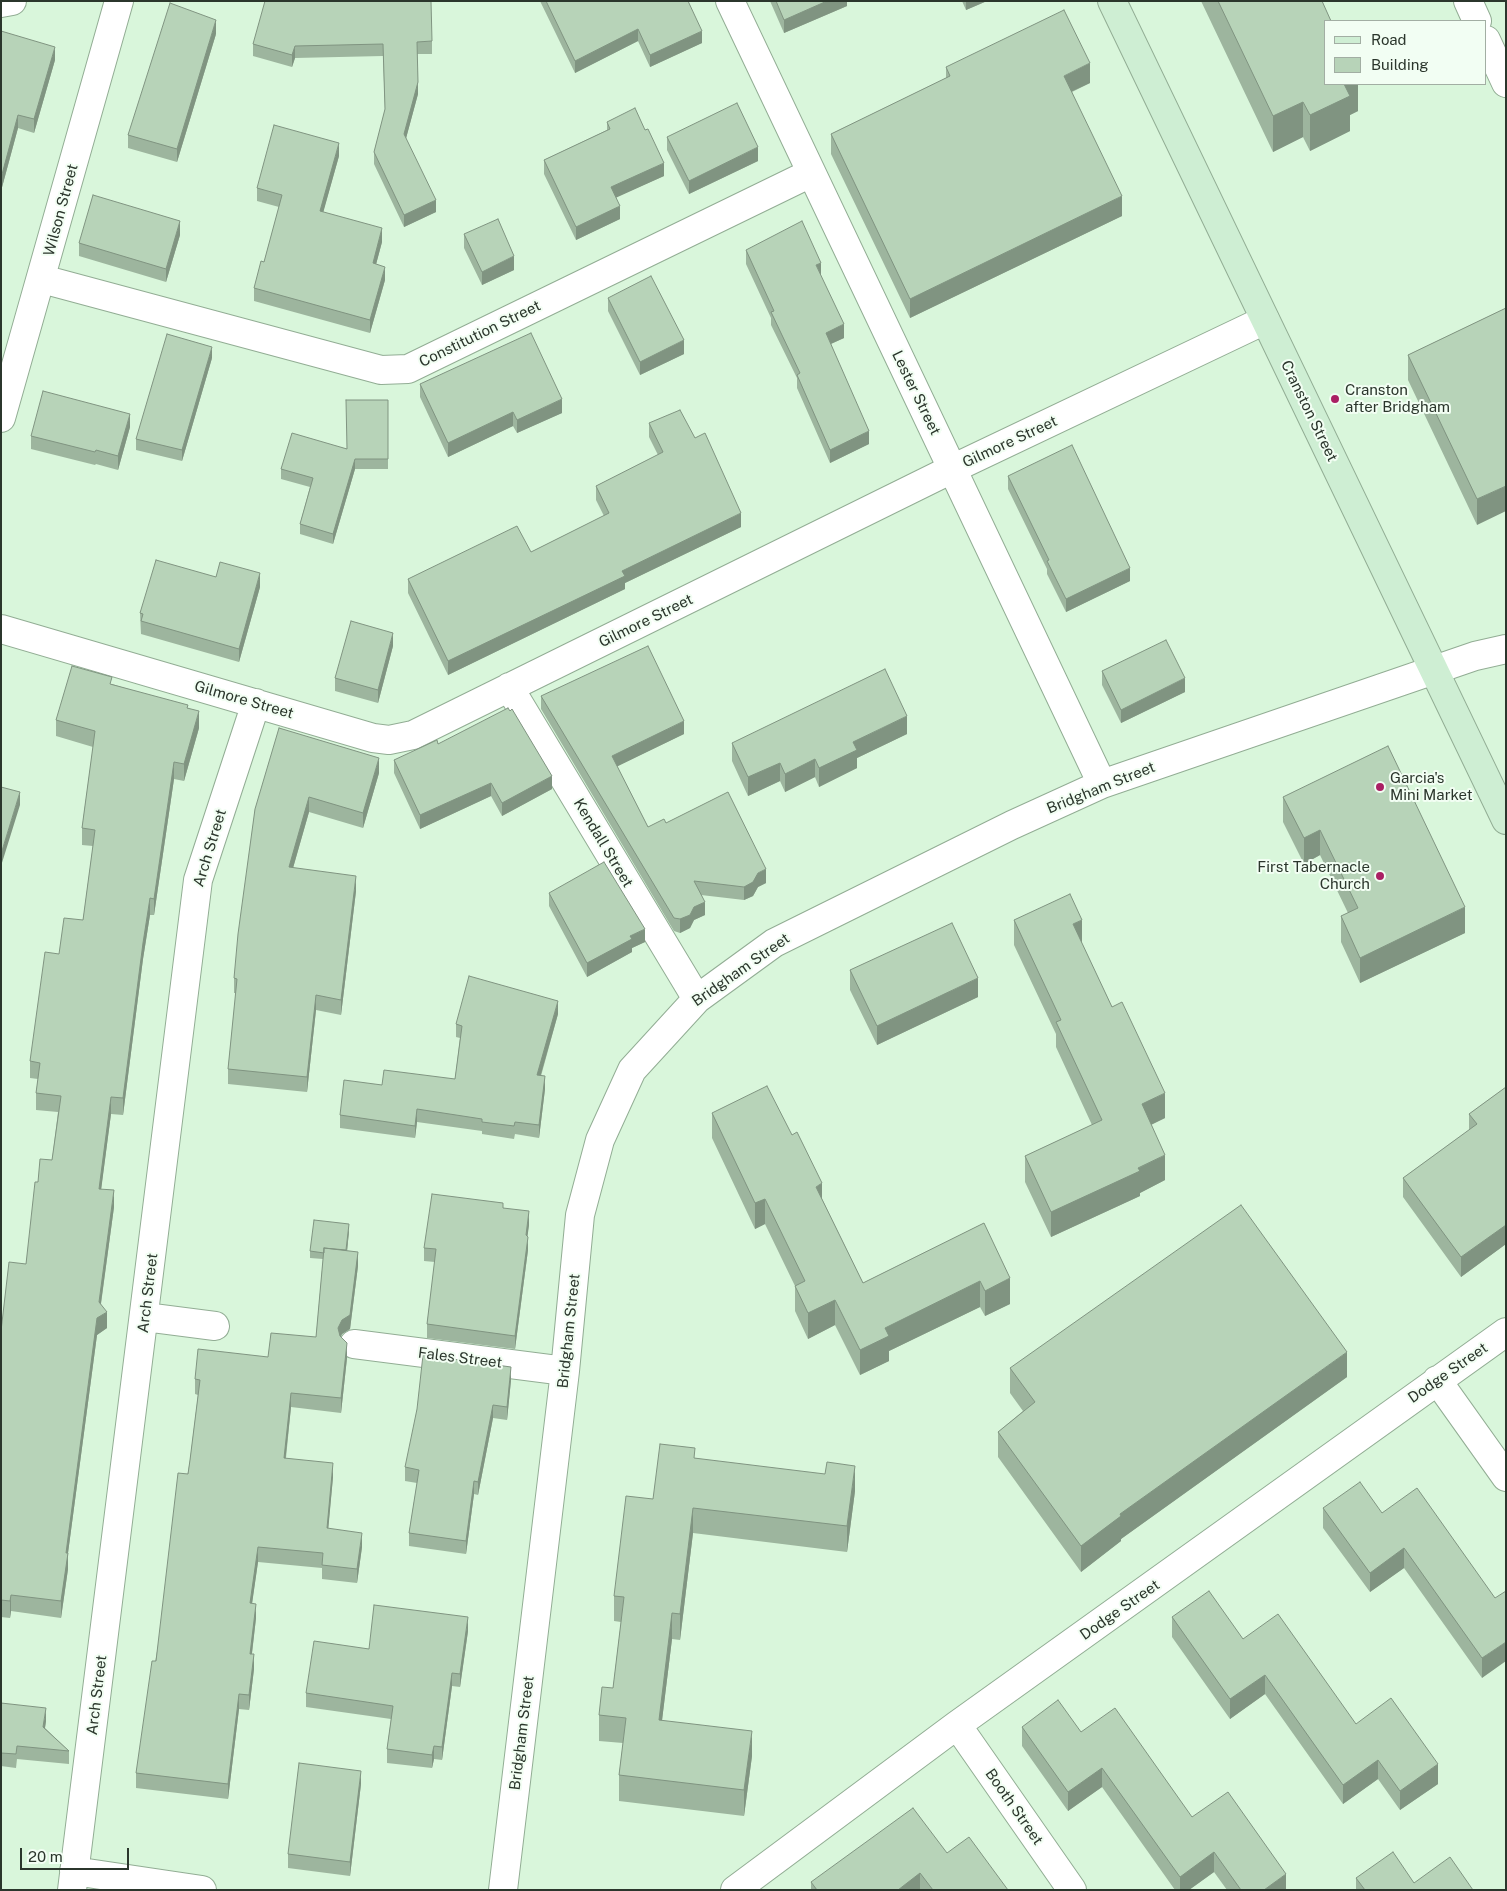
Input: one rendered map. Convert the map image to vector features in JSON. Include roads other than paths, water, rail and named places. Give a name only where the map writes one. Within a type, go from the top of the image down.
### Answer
[{"type":"main road","name":"Cranston Street","points":[[1112,1],[1506,820]]},
{"type":"street","points":[[1,3],[12,1]]},
{"type":"street","name":"Wilson Street","points":[[1,418],[42,279],[119,1]]},
{"type":"street","name":"Lester Street","points":[[730,1],[810,173],[1102,784]]},
{"type":"street","points":[[1468,1],[1477,20]]},
{"type":"street","points":[[1487,42],[1506,83]]},
{"type":"street","name":"Constitution Street","points":[[42,279],[381,370],[408,369],[810,173]]},
{"type":"street","name":"Gilmore Street","points":[[1,629],[373,738],[389,740],[413,735],[758,567],[952,469],[1265,320]]},
{"type":"street","name":"Bridgham Street","points":[[503,1890],[565,1371],[580,1215],[600,1140],[632,1070],[697,999],[774,943],[1012,825],[1102,784],[1476,656],[1506,649]]},
{"type":"street","name":"Kendall Street","points":[[509,687],[697,999]]},
{"type":"street","name":"Arch Street","points":[[73,1880],[145,1317],[198,880],[256,703]]},
{"type":"street","points":[[145,1317],[215,1326]]},
{"type":"street","name":"Dodge Street","points":[[735,1890],[957,1725],[1506,1332]]},
{"type":"street","name":"Fales Street","points":[[354,1344],[565,1371]]},
{"type":"street","points":[[1437,1380],[1506,1477]]},
{"type":"street","name":"Booth Street","points":[[957,1725],[1072,1890]]},
{"type":"street","points":[[73,1880],[202,1890]]},
{"type":"place","name":"Cranston after Bridgham","points":[[1335,399]]},
{"type":"place","name":"Garcia's Mini Market","points":[[1380,787]]},
{"type":"place","name":"First Tabernacle Church","points":[[1380,876]]}]
